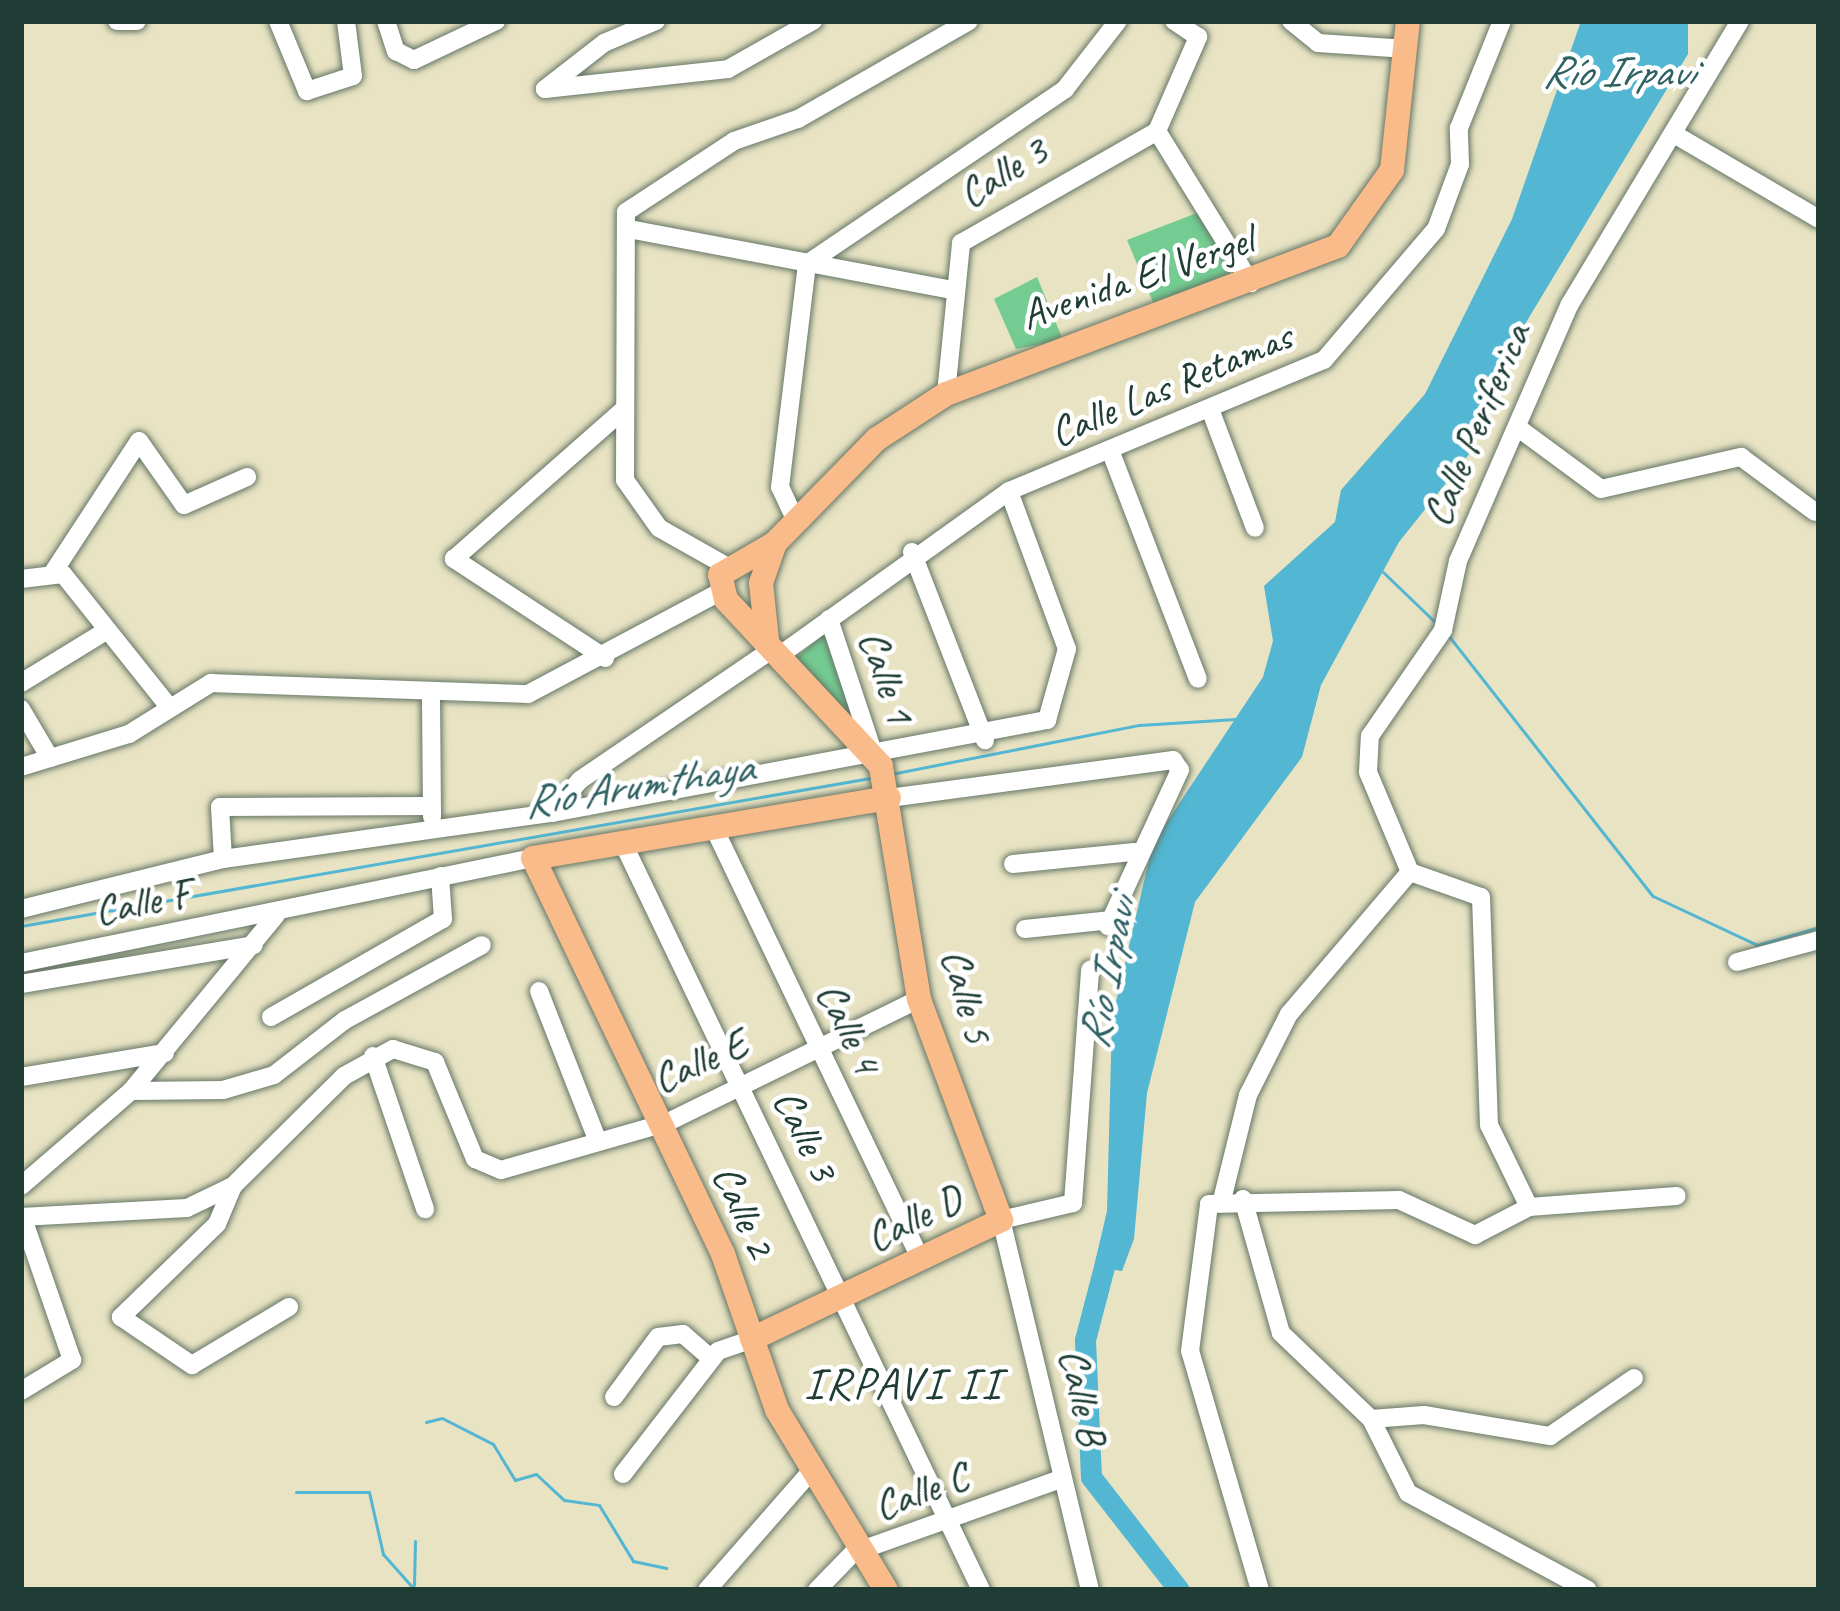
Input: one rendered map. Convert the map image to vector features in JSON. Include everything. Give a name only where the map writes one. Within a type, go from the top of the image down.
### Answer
[{"type":"main road","name":"Avenida El Vergel","points":[[775,543],[877,439],[946,394],[1338,247],[1373,209],[1397,154],[1408,21]]},
{"type":"main road","points":[[733,565],[775,543]]},
{"type":"main road","points":[[774,648],[761,588],[775,543]]},
{"type":"main road","points":[[733,565],[761,588]]},
{"type":"main road","points":[[727,599],[733,565]]},
{"type":"main road","points":[[727,599],[761,588]]},
{"type":"main road","points":[[532,858],[714,828],[883,776],[727,599]]},
{"type":"main road","name":"Calle 5","points":[[883,776],[919,999],[1001,1220]]},
{"type":"main road","name":"Calle 2","points":[[532,858],[659,1123],[812,1470],[886,1590]]},
{"type":"main road","name":"Calle D","points":[[752,1339],[1001,1220]]},
{"type":"street","points":[[118,21],[137,21]]},
{"type":"street","points":[[278,21],[307,91],[353,76],[346,21]]},
{"type":"street","points":[[386,21],[396,51],[414,60],[496,21]]},
{"type":"street","points":[[656,21],[604,43],[545,89],[728,69],[813,21]]},
{"type":"street","points":[[733,565],[659,528],[625,480],[626,212],[644,194],[968,21]]},
{"type":"street","points":[[795,519],[780,488],[808,264],[1065,89],[1118,21]]},
{"type":"street","points":[[1174,21],[1198,38],[1157,131],[1251,283]]},
{"type":"street","points":[[1292,21],[1318,43],[1407,49]]},
{"type":"street","name":"Calle Las Retamas","points":[[551,813],[580,780],[774,648],[829,619],[912,552],[1009,491],[1324,360],[1383,299],[1436,229],[1460,164],[1459,128],[1502,21]]},
{"type":"street","name":"Calle Periferica","points":[[1410,872],[1366,747],[1443,630],[1459,561],[1570,304],[1740,21]]},
{"type":"street","name":"Calle 3","points":[[946,394],[953,290],[968,235],[1157,131]]},
{"type":"street","points":[[1674,134],[1819,219]]},
{"type":"street","points":[[628,229],[953,290]]},
{"type":"street","points":[[1210,409],[1256,528]]},
{"type":"street","points":[[605,658],[454,559],[623,410]]},
{"type":"street","points":[[1516,427],[1600,489],[1741,457],[1815,512]]},
{"type":"street","points":[[21,579],[54,571],[139,441],[184,506],[247,477]]},
{"type":"street","points":[[1110,450],[1198,679]]},
{"type":"street","points":[[883,776],[1047,720],[1067,649],[1009,491]]},
{"type":"street","points":[[912,552],[985,740]]},
{"type":"street","points":[[54,571],[169,707]]},
{"type":"street","points":[[21,767],[129,734],[211,682],[431,698],[528,694],[727,599]]},
{"type":"street","name":"Calle 1","points":[[829,619],[883,776]]},
{"type":"street","points":[[21,683],[106,632]]},
{"type":"street","points":[[431,698],[433,828]]},
{"type":"street","points":[[21,710],[50,758]]},
{"type":"street","points":[[21,909],[224,860],[433,828],[883,776],[1173,760],[1180,770],[1134,852],[1110,923],[1025,928]]},
{"type":"street","points":[[224,860],[220,807],[431,806]]},
{"type":"street","name":"Calle 4","points":[[714,828],[920,1258]]},
{"type":"street","name":"Calle 3","points":[[623,843],[952,1521],[981,1590]]},
{"type":"street","points":[[1013,864],[1134,852]]},
{"type":"street","name":"Calle F","points":[[21,963],[276,915],[532,858]]},
{"type":"street","points":[[1260,1590],[1188,1328],[1202,1217],[1222,1200],[1248,1095],[1289,1014],[1410,872],[1480,897],[1489,1125],[1529,1207]]},
{"type":"street","points":[[271,1017],[443,919],[440,876]]},
{"type":"street","points":[[21,1186],[131,1091],[276,915]]},
{"type":"street","points":[[1737,962],[1819,940]]},
{"type":"street","points":[[131,1091],[223,1090],[274,1075],[345,1020],[482,945]]},
{"type":"street","points":[[21,984],[254,946]]},
{"type":"street","name":"Calle D","points":[[1001,1220],[1072,1203],[1090,970]]},
{"type":"street","points":[[539,991],[597,1138]]},
{"type":"street","name":"Calle E","points":[[373,1056],[425,1052],[475,1159],[501,1170],[659,1123],[919,999]]},
{"type":"street","points":[[21,1076],[165,1053]]},
{"type":"street","points":[[25,1385],[72,1360],[23,1219],[187,1208],[233,1186],[373,1056],[425,1209]]},
{"type":"street","points":[[233,1186],[217,1225],[121,1317],[192,1365],[289,1307]]},
{"type":"street","points":[[1222,1200],[1399,1200],[1475,1235],[1529,1207],[1677,1196]]},
{"type":"street","points":[[1244,1199],[1281,1333],[1371,1419],[1422,1505],[1588,1590]]},
{"type":"street","name":"Calle B","points":[[1001,1220],[1090,1590]]},
{"type":"street","points":[[614,1397],[658,1337],[683,1334],[712,1359]]},
{"type":"street","name":"Calle D","points":[[623,1474],[712,1359],[752,1339]]},
{"type":"street","points":[[1371,1419],[1424,1414],[1550,1436],[1634,1378]]},
{"type":"street","name":"Calle C","points":[[706,1590],[812,1470]]},
{"type":"street","name":"Calle C","points":[[818,1590],[862,1549],[1061,1479]]},
{"type":"green space","points":[[1202,211],[1241,270],[1155,307],[1127,240]]},
{"type":"green space","points":[[1037,277],[1063,340],[1016,349],[994,299]]},
{"type":"green space","points":[[826,632],[861,728],[795,659]]},
{"type":"water","name":"Río Irpavi","points":[[1581,21],[1688,21],[1688,54],[1522,329],[1470,453],[1399,542],[1321,685],[1302,757],[1195,902],[1147,1093],[1134,1239],[1122,1271],[1094,1267],[1107,1211],[1112,1019],[1153,843],[1263,677],[1273,641],[1264,586],[1335,522],[1341,490],[1425,394],[1512,219]]},
{"type":"waterway","points":[[1383,572],[1437,624]]},
{"type":"waterway","points":[[1448,635],[1653,896],[1757,945],[1819,927]]},
{"type":"waterway","name":"Río Arumthaya","points":[[891,774],[1139,725],[1236,719]]},
{"type":"waterway","name":"Río Arumthaya","points":[[21,926],[870,778]]},
{"type":"waterway","name":"Río Irpavi","points":[[1111,1240],[1085,1340],[1091,1477],[1179,1590]]},
{"type":"waterway","points":[[426,1422],[442,1418],[493,1444],[515,1480],[536,1474],[564,1500],[599,1505],[633,1561],[666,1568]]},
{"type":"waterway","points":[[296,1492],[369,1492],[383,1554],[415,1590]]},
{"type":"waterway","points":[[414,1585],[415,1541]]},
{"type":"district","name":"IRPAVI II","points":[[903,1384]]}]
